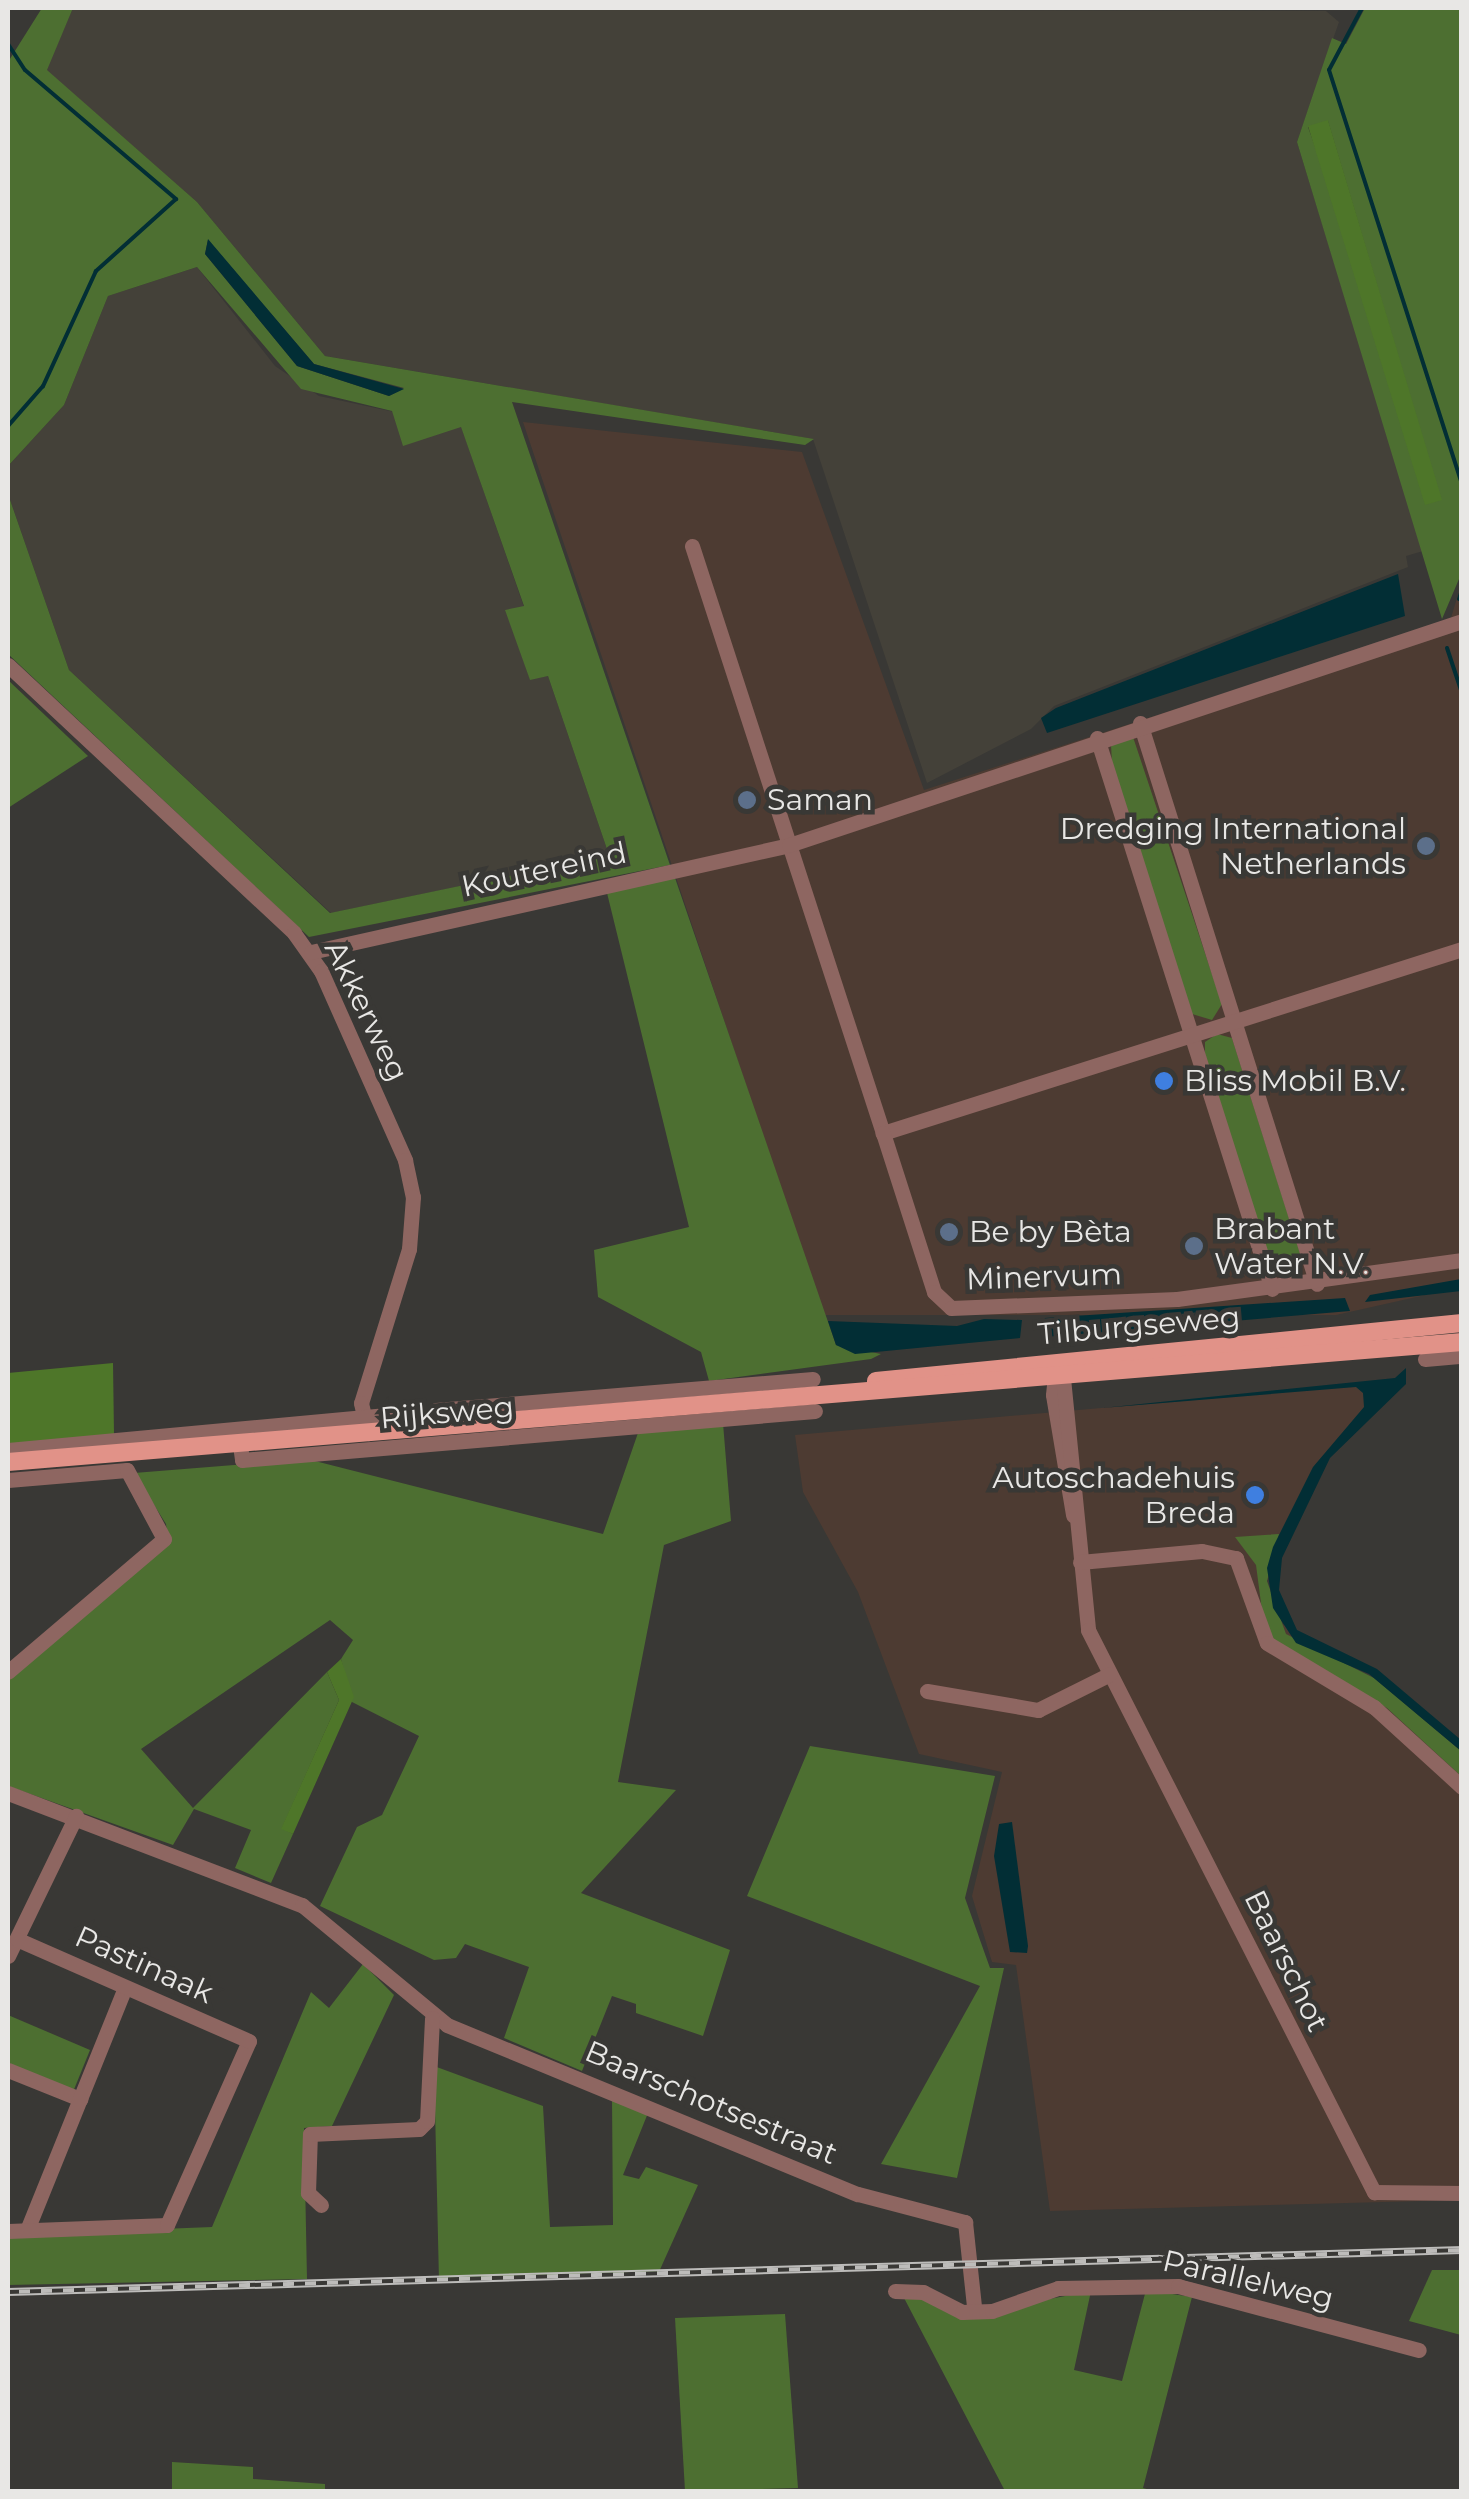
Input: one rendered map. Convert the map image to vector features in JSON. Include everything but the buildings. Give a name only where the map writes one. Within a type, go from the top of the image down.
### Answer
[{"type":"main road","name":"Tilburgseweg","points":[[1059,1371],[1462,1323]]},
{"type":"main road","name":"Tilburgseweg","points":[[818,1394],[1059,1371],[1462,1342]]},
{"type":"main road","name":"Rijksweg","points":[[8,1462],[129,1461],[240,1444],[312,1438],[365,1426],[582,1407],[667,1412],[818,1394]]},
{"type":"street","name":"Minervum","points":[[692,546],[939,1304],[1034,1306],[1272,1289],[1462,1260]]},
{"type":"street","points":[[790,845],[1140,723],[1462,621]]},
{"type":"street","name":"Akkerweg","points":[[8,665],[311,952],[405,1160],[412,1197],[409,1248],[380,1326],[365,1426]]},
{"type":"street","points":[[1140,723],[1317,1284]]},
{"type":"street","points":[[1098,738],[1272,1289]]},
{"type":"street","name":"Koutereind","points":[[311,952],[790,845]]},
{"type":"street","points":[[883,1133],[1462,948]]},
{"type":"street","points":[[1425,1359],[1462,1356]]},
{"type":"street","name":"Baarschot","points":[[1059,1371],[1088,1630],[1374,2192],[1462,2193]]},
{"type":"street","name":"Rijksweg","points":[[436,1410],[582,1407],[818,1394]]},
{"type":"street","name":"Rijksweg","points":[[240,1444],[242,1460],[667,1412]]},
{"type":"street","name":"Rijksweg","points":[[8,1450],[365,1426],[405,1413]]},
{"type":"street","points":[[8,1672],[161,1549],[163,1531],[129,1461]]},
{"type":"street","name":"Rijksweg","points":[[8,1480],[129,1461]]},
{"type":"street","points":[[1080,1562],[1202,1551],[1236,1558],[1267,1643],[1374,1706],[1462,1787]]},
{"type":"street","points":[[927,1691],[1038,1710],[1110,1674]]},
{"type":"street","name":"Baarschotsestraat","points":[[8,1792],[302,1905],[432,2018],[858,2194],[971,2228],[974,2306]]},
{"type":"street","points":[[8,1955],[76,1816]]},
{"type":"street","name":"Pastinaak","points":[[17,1939],[250,2041],[168,2225],[27,2230]]},
{"type":"street","points":[[8,2231],[27,2230],[125,1988]]},
{"type":"street","points":[[320,2205],[308,2192],[310,2134],[418,2129],[427,2121],[432,2018]]},
{"type":"street","points":[[8,2070],[80,2099]]},
{"type":"street","name":"Parallelweg","points":[[895,2292],[923,2292],[950,2310],[974,2306],[992,2311],[1058,2288],[1178,2286],[1419,2350]]},
{"type":"shaded area","points":[[73,8],[1326,11],[1339,22],[1297,142],[1423,551],[1406,556],[1408,567],[1054,706],[1031,729],[927,783],[813,439],[325,356],[197,202],[46,70]]},
{"type":"shaded area","points":[[197,267],[275,366],[319,396],[461,426],[524,607],[506,611],[530,679],[548,676],[609,855],[331,913],[69,670],[8,494],[8,466],[64,405],[108,296]]},
{"type":"shaded area","points":[[523,422],[802,452],[924,790],[1450,621],[1461,585],[1461,1287],[1336,1315],[823,1315]]},
{"type":"shaded area","points":[[1373,1384],[1374,1401],[1338,1438],[1267,1581],[1277,1620],[1461,1751],[1461,2200],[1050,2211],[1016,1965],[992,1962],[972,1896],[1002,1772],[919,1754],[858,1592],[803,1492],[795,1435]]},
{"type":"green space","points":[[42,8],[73,8],[47,70],[197,202],[325,356],[814,439],[805,445],[512,402],[670,865],[309,937],[8,654],[8,494],[69,670],[330,913],[609,855],[548,676],[530,680],[505,610],[524,606],[461,427],[403,446],[392,411],[301,389],[197,267],[108,296],[64,405],[8,466],[8,62]],"holes":[[[208,240],[314,364],[404,388],[389,396],[297,366],[205,254]]]},
{"type":"green space","points":[[1365,8],[1461,8],[1462,572],[1442,619],[1297,142],[1332,38],[1346,44]],"holes":[[[1328,121],[1441,500],[1308,127]]]},
{"type":"green space","points":[[1328,120],[1442,500],[1425,505],[1308,126]]},
{"type":"green space","points":[[8,680],[88,756],[8,808]]},
{"type":"green space","points":[[1133,737],[1222,1004],[1212,1020],[1192,1014],[1112,764],[1111,744]]},
{"type":"green space","points":[[674,875],[836,1345],[881,1354],[871,1359],[709,1381],[701,1352],[598,1297],[594,1250],[689,1227],[607,893]]},
{"type":"green space","points":[[1217,1034],[1232,1038],[1303,1262],[1293,1278],[1273,1273],[1205,1062],[1205,1042]]},
{"type":"green space","points":[[113,1363],[114,1435],[8,1444],[8,1373]]},
{"type":"green space","points":[[723,1423],[731,1521],[664,1545],[618,1782],[676,1790],[581,1893],[730,1950],[703,2036],[636,2013],[636,2004],[612,1996],[582,2071],[504,2038],[529,1967],[465,1944],[456,1958],[434,1960],[320,1906],[357,1827],[382,1815],[419,1736],[352,1702],[341,1659],[353,1640],[330,1620],[141,1749],[193,1808],[327,1672],[339,1700],[282,1828],[293,1834],[271,1883],[235,1868],[251,1830],[194,1809],[173,1845],[8,1786],[8,1674],[168,1542],[166,1524],[134,1473],[307,1459],[603,1534],[639,1430]]},
{"type":"green space","points":[[1279,1534],[1267,1581],[1286,1634],[1374,1678],[1461,1751],[1461,1776],[1387,1708],[1278,1645],[1264,1626],[1256,1565],[1235,1537]]},
{"type":"green space","points":[[341,1659],[354,1697],[293,1834],[281,1829],[339,1700],[327,1672]]},
{"type":"green space","points":[[810,1746],[995,1776],[965,1898],[990,1968],[1004,1968],[957,2178],[881,2164],[980,1986],[747,1896]]},
{"type":"green space","points":[[363,1964],[394,1995],[332,2126],[304,2128],[307,2279],[8,2285],[8,2235],[212,2227],[311,1992],[329,2008]]},
{"type":"green space","points":[[8,2015],[90,2050],[73,2092],[8,2065]]},
{"type":"green space","points":[[434,2066],[543,2106],[550,2227],[613,2225],[612,2098],[648,2113],[623,2175],[639,2179],[646,2167],[698,2185],[658,2274],[439,2281]]},
{"type":"green space","points":[[1432,2270],[1461,2270],[1461,2335],[1409,2321]]},
{"type":"green space","points":[[1146,2290],[1192,2297],[1143,2488],[1154,2491],[1005,2491],[903,2296],[920,2296],[957,2317],[1091,2291],[1074,2370],[1122,2381]]},
{"type":"green space","points":[[785,2314],[798,2488],[685,2491],[675,2318]]},
{"type":"green space","points":[[172,2462],[253,2467],[253,2479],[325,2484],[325,2491],[172,2491]]},
{"type":"water","points":[[208,239],[314,364],[404,389],[389,396],[297,366],[205,254]]},
{"type":"water","points":[[1398,574],[1405,616],[1047,733],[1041,718],[1056,708]]},
{"type":"water","points":[[1461,1279],[1461,1291],[1365,1302],[1370,1295]]},
{"type":"water","points":[[1345,1298],[1350,1311],[1045,1337],[1041,1330],[1045,1318]]},
{"type":"water","points":[[984,1319],[1022,1320],[1020,1338],[855,1354],[836,1345],[828,1321],[957,1326]]},
{"type":"water","points":[[1406,1368],[1406,1384],[1330,1458],[1282,1558],[1279,1590],[1297,1630],[1377,1669],[1461,1740],[1461,1751],[1369,1674],[1296,1643],[1273,1608],[1267,1568],[1273,1547],[1313,1467],[1364,1407],[1363,1393],[1356,1387],[1102,1408],[1395,1378]]},
{"type":"water","points":[[1012,1822],[1027,1953],[1010,1952],[994,1856],[999,1824]]},
{"type":"waterway","points":[[1362,8],[1329,70],[1462,484]]},
{"type":"waterway","points":[[8,44],[25,70],[176,199],[96,271],[43,386],[8,426]]},
{"type":"waterway","points":[[1459,599],[1462,590]]},
{"type":"waterway","points":[[1447,648],[1462,693]]},
{"type":"railway","points":[[8,2292],[1462,2250]]},
{"type":"place","name":"Saman","points":[[747,800]]},
{"type":"place","name":"Dredging International Netherlands","points":[[1426,846]]},
{"type":"place","name":"Bliss Mobil B.V.","points":[[1164,1081]]},
{"type":"place","name":"Be by Bèta","points":[[949,1232]]},
{"type":"place","name":"Brabant Water N.V.","points":[[1194,1246]]},
{"type":"place","name":"Autoschadehuis Breda","points":[[1255,1495]]}]
